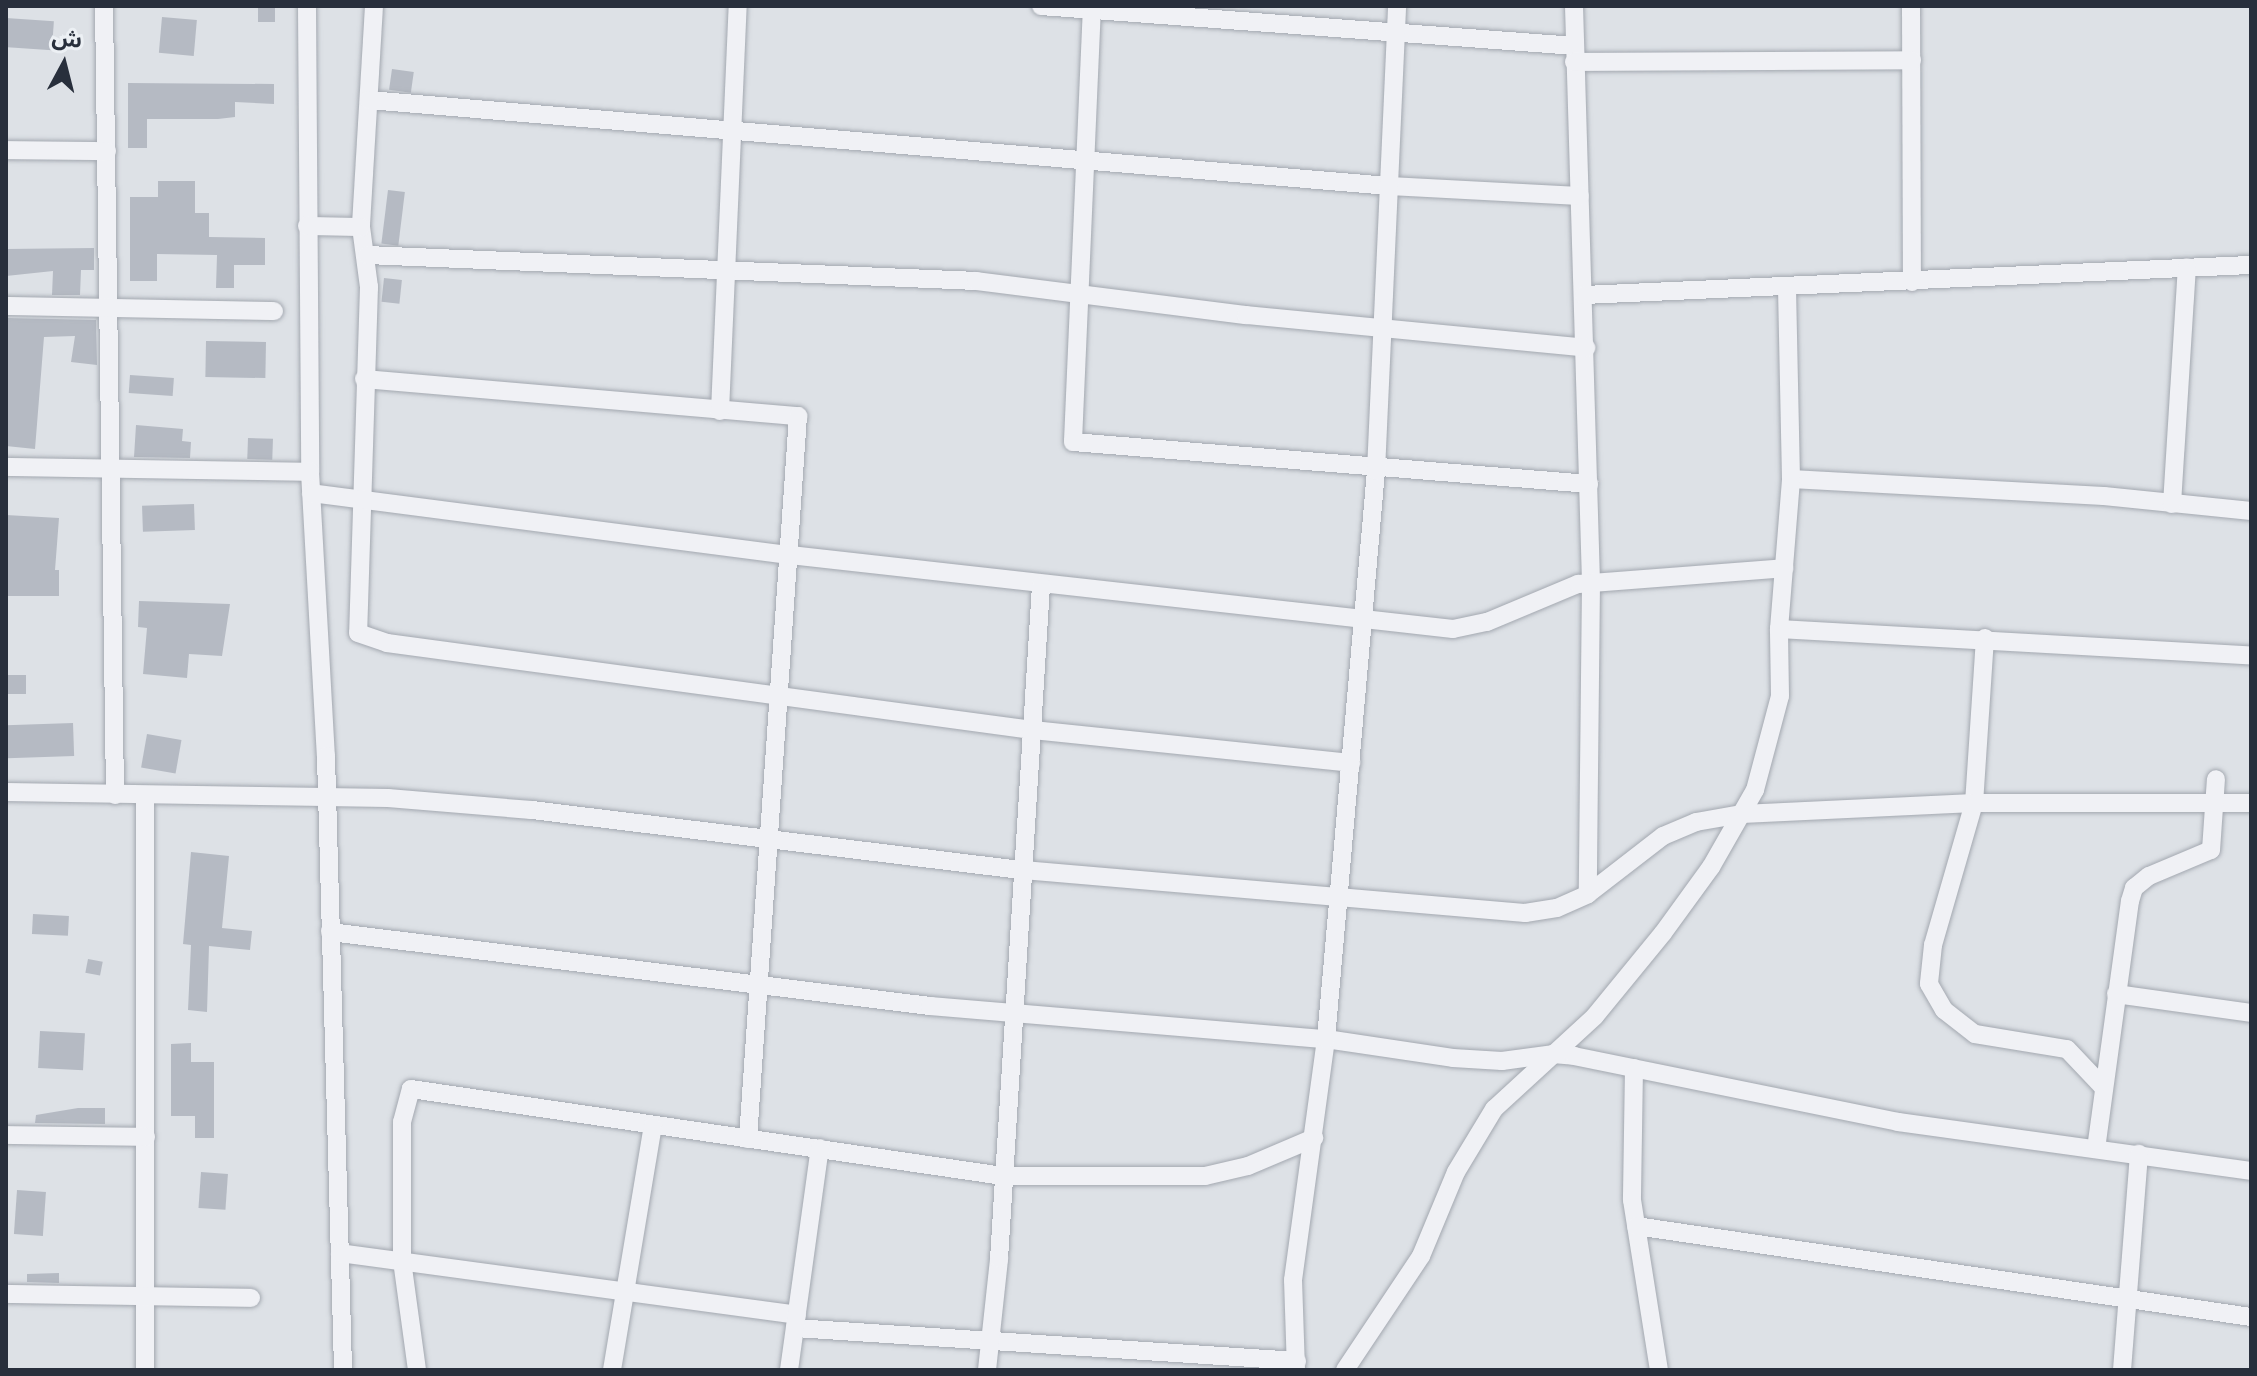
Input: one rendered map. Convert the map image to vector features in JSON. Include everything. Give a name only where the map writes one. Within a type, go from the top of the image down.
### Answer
[{"type":"street","points":[[104,6],[112,305],[115,795]]},
{"type":"street","points":[[307,6],[310,472],[330,932],[343,1370]]},
{"type":"street","points":[[374,6],[361,227],[367,255],[358,633],[366,638],[1032,730],[1351,763]]},
{"type":"street","points":[[720,411],[730,272],[738,6]]},
{"type":"street","points":[[1041,6],[1092,8],[1574,54],[1912,60]]},
{"type":"street","points":[[340,1253],[625,1291],[796,1322],[989,1342],[1296,1365],[1293,1280],[1326,1039],[1376,471],[1397,6]]},
{"type":"street","points":[[1574,6],[1591,582],[1588,894]]},
{"type":"street","points":[[1911,6],[1912,282]]},
{"type":"street","points":[[1092,8],[1073,442],[1376,471],[1589,484]]},
{"type":"street","points":[[369,100],[1389,186],[1580,196]]},
{"type":"street","points":[[6,150],[107,151]]},
{"type":"street","points":[[307,226],[361,227]]},
{"type":"street","points":[[367,255],[976,281],[1383,330],[1586,348]]},
{"type":"street","points":[[1584,295],[1787,289],[2251,265]]},
{"type":"street","points":[[2172,504],[2187,267]]},
{"type":"street","points":[[1345,1370],[1421,1256],[1472,1141],[1494,1109],[1595,1016],[1663,933],[1742,814],[1768,756],[1780,696],[1779,629],[1791,479],[1787,289]]},
{"type":"street","points":[[6,306],[112,305],[274,311]]},
{"type":"street","points":[[364,379],[798,416],[790,555],[776,696],[748,1139]]},
{"type":"street","points":[[6,467],[310,472]]},
{"type":"street","points":[[1791,479],[2251,511]]},
{"type":"street","points":[[311,493],[1041,585],[1364,623],[1465,629],[1591,582],[1784,568]]},
{"type":"street","points":[[987,1370],[1003,1176],[1041,585]]},
{"type":"street","points":[[1779,629],[2251,655]]},
{"type":"street","points":[[1985,638],[1974,803],[1930,961],[1929,984],[1936,1000],[1987,1039],[2067,1049],[2103,1087]]},
{"type":"street","points":[[2096,1149],[2116,994],[2134,888],[2149,876],[2209,853],[2216,779]]},
{"type":"street","points":[[6,792],[325,797],[532,810],[1023,870],[1337,900],[1525,913],[1557,908],[1588,894],[1663,836],[1696,822],[1742,814],[1974,803],[2215,799],[2251,803]]},
{"type":"street","points":[[145,795],[145,1370]]},
{"type":"street","points":[[330,932],[760,983],[900,1003],[1013,1009],[1326,1039],[1490,1061],[1553,1054],[1898,1122],[2251,1171]]},
{"type":"street","points":[[2116,994],[2251,1013]]},
{"type":"street","points":[[1634,1068],[1636,1226],[1659,1368],[1680,1370]]},
{"type":"street","points":[[417,1370],[402,1261],[402,1122],[411,1089],[1003,1176],[1205,1176],[1248,1166],[1314,1138]]},
{"type":"street","points":[[612,1370],[653,1126]]},
{"type":"street","points":[[6,1135],[146,1137]]},
{"type":"street","points":[[789,1370],[820,1148]]},
{"type":"street","points":[[2122,1370],[2139,1154]]},
{"type":"street","points":[[1636,1226],[2251,1317]]},
{"type":"street","points":[[6,1294],[251,1298]]},
{"type":"building","points":[[258,6],[275,6],[275,22],[258,22]]},
{"type":"building","points":[[162,17],[197,20],[194,56],[159,53]]},
{"type":"building","points":[[6,18],[54,21],[52,50],[6,47]]},
{"type":"building","points":[[392,69],[414,72],[411,93],[389,90]]},
{"type":"building","points":[[128,83],[274,84],[274,104],[235,102],[235,117],[147,119],[147,148],[128,148]]},
{"type":"building","points":[[158,181],[195,181],[195,213],[209,213],[209,237],[265,238],[265,265],[234,265],[234,288],[216,288],[217,255],[157,254],[157,281],[130,281],[130,197],[158,197]]},
{"type":"building","points":[[388,190],[405,192],[398,246],[381,244]]},
{"type":"building","points":[[94,248],[94,270],[81,270],[80,295],[52,295],[53,271],[6,276],[6,249]]},
{"type":"building","points":[[384,278],[402,280],[399,304],[381,302]]},
{"type":"building","points":[[6,318],[96,320],[97,365],[71,362],[75,336],[44,337],[35,449],[6,446]]},
{"type":"building","points":[[206,341],[266,342],[265,378],[205,377]]},
{"type":"building","points":[[130,375],[174,378],[173,396],[129,393]]},
{"type":"building","points":[[136,425],[183,429],[182,441],[191,442],[190,458],[134,457]]},
{"type":"building","points":[[248,438],[273,439],[272,460],[247,459]]},
{"type":"building","points":[[194,504],[195,530],[143,532],[142,506]]},
{"type":"building","points":[[6,515],[59,518],[55,570],[59,570],[59,596],[6,596]]},
{"type":"building","points":[[139,601],[230,604],[222,656],[189,654],[187,678],[143,674],[147,628],[138,627]]},
{"type":"building","points":[[6,675],[26,675],[26,694],[6,694]]},
{"type":"building","points":[[73,723],[74,756],[7,758],[6,725]]},
{"type":"building","points":[[147,734],[181,740],[176,774],[141,767]]},
{"type":"building","points":[[191,852],[229,856],[222,928],[252,931],[250,950],[209,946],[207,1012],[188,1010],[191,945],[183,944]]},
{"type":"building","points":[[33,914],[69,916],[68,936],[32,934]]},
{"type":"building","points":[[88,959],[103,962],[100,976],[85,973]]},
{"type":"building","points":[[40,1031],[85,1033],[83,1070],[38,1068]]},
{"type":"building","points":[[191,1043],[191,1062],[214,1062],[214,1138],[195,1138],[195,1116],[171,1116],[171,1044]]},
{"type":"building","points":[[78,1108],[105,1108],[105,1124],[35,1123],[36,1115]]},
{"type":"building","points":[[201,1172],[228,1174],[225,1210],[198,1208]]},
{"type":"building","points":[[17,1190],[46,1192],[43,1236],[14,1234]]},
{"type":"building","points":[[59,1273],[59,1283],[27,1282],[27,1274]]}]
